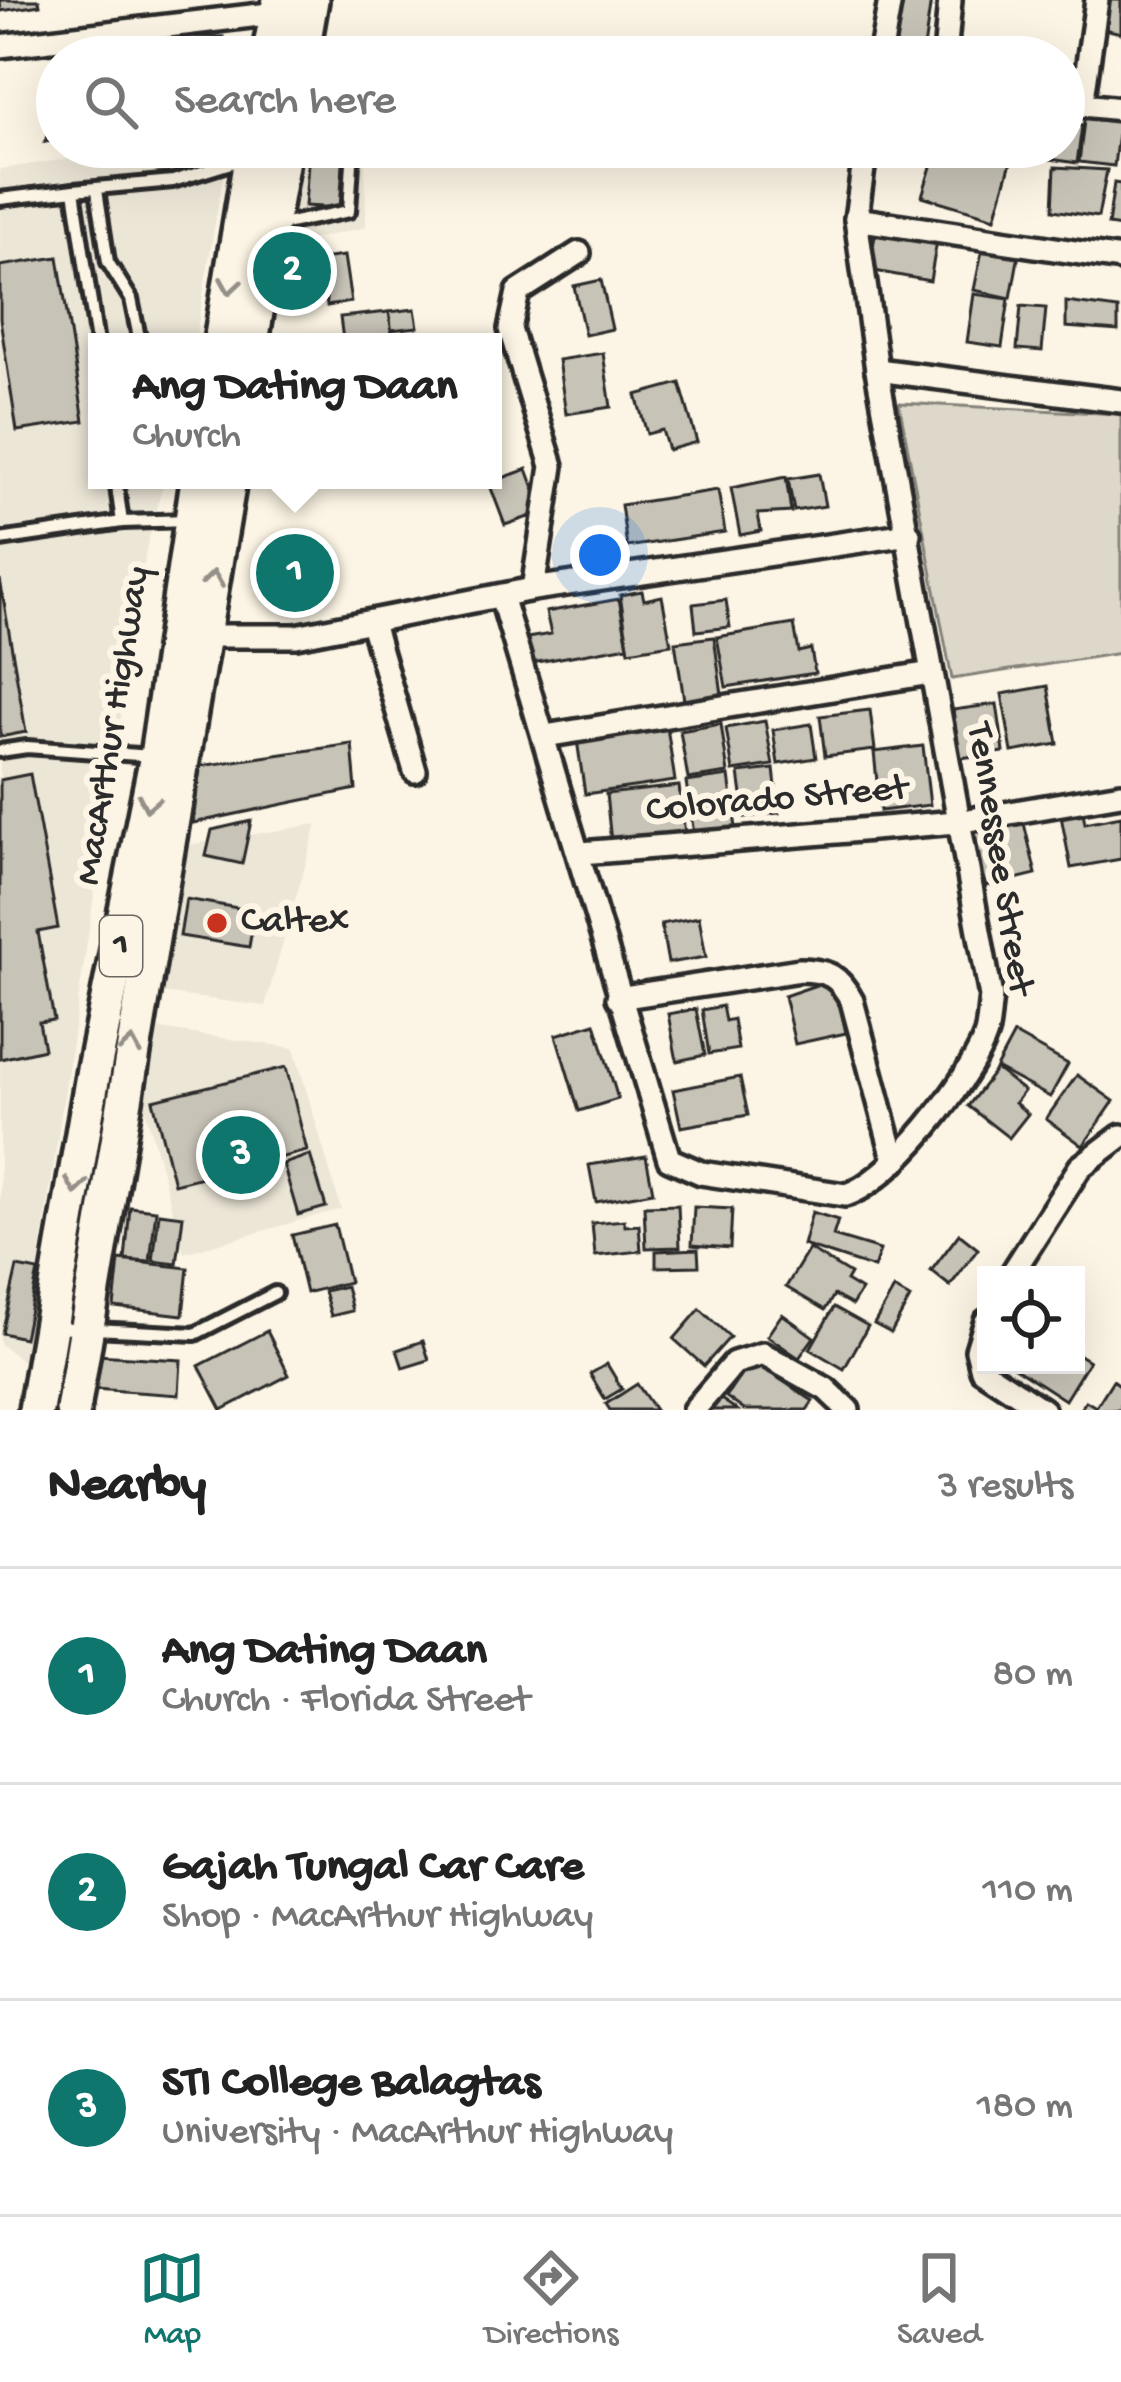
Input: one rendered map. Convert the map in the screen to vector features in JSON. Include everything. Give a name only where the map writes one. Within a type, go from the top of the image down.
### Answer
[{"type":"highway","points":[[279,36],[294,6]]},
{"type":"highway","points":[[294,6],[298,36]]},
{"type":"highway","points":[[251,333],[255,228],[263,168]]},
{"type":"highway","points":[[224,333],[255,228]]},
{"type":"highway","name":"MacArthur Highway","points":[[200,489],[207,523]]},
{"type":"highway","name":"MacArthur Highway","points":[[73,1410],[207,523],[224,489]]},
{"type":"highway","name":"MacArthur Highway","points":[[36,1410],[94,1069],[170,759]]},
{"type":"street","points":[[884,36],[890,0]]},
{"type":"street","points":[[947,36],[950,0]]},
{"type":"street","points":[[1085,52],[1097,0]]},
{"type":"street","points":[[74,36],[294,6]]},
{"type":"street","points":[[0,46],[36,41]]},
{"type":"street","points":[[1085,105],[1121,109]]},
{"type":"street","name":"Tennessee Street","points":[[500,596],[581,853],[663,1146],[679,1166],[845,1196],[875,1183],[966,1072],[986,1036],[991,997],[877,370],[856,219],[863,168]]},
{"type":"street","points":[[856,219],[1121,259]]},
{"type":"street","points":[[533,590],[552,466],[510,329],[518,292],[578,253]]},
{"type":"street","points":[[877,370],[1121,401]]},
{"type":"street","points":[[189,636],[296,636],[533,590],[909,534]]},
{"type":"street","points":[[371,623],[415,771]]},
{"type":"street","points":[[545,736],[931,673]]},
{"type":"street","name":"Colorado Street","points":[[581,853],[957,822],[1121,794]]},
{"type":"street","points":[[618,998],[800,970],[826,971],[840,979],[852,1001],[896,1162]]},
{"type":"street","points":[[1017,1266],[1080,1167],[1121,1136]]},
{"type":"street","points":[[694,1410],[734,1364],[744,1356],[763,1354],[826,1389],[848,1410]]},
{"type":"street","points":[[988,1374],[1043,1410]]},
{"type":"lane","points":[[0,199],[173,181],[211,168]]},
{"type":"lane","points":[[255,228],[349,211],[352,168]]},
{"type":"lane","points":[[74,190],[95,333]]},
{"type":"lane","points":[[98,190],[107,262],[131,299],[138,333]]},
{"type":"lane","points":[[88,284],[117,278]]},
{"type":"lane","points":[[117,489],[122,521]]},
{"type":"lane","points":[[0,540],[122,521],[207,523]]},
{"type":"lane","points":[[0,752],[27,747],[170,759]]},
{"type":"lane","points":[[51,1327],[195,1334],[275,1293]]},
{"type":"shaded area","points":[[36,164],[36,168],[224,168],[197,333],[88,333],[88,489],[162,489],[146,550],[24,1362],[0,1344],[0,169]]},
{"type":"shaded area","points":[[297,168],[365,168],[366,227],[284,246]]},
{"type":"shaded area","points":[[899,403],[1121,414],[1121,653],[952,679]]},
{"type":"shaded area","points":[[317,824],[265,1006],[160,993],[187,845]]},
{"type":"shaded area","points":[[159,1029],[294,1048],[341,1209],[184,1253],[143,1102]]},
{"type":"building","points":[[0,0],[39,0],[40,5],[1,11]]},
{"type":"building","points":[[895,0],[931,0],[926,36],[889,36]]},
{"type":"building","points":[[1098,0],[1121,0],[1121,33],[1092,26]]},
{"type":"building","points":[[1085,112],[1120,116],[1114,166],[1085,163]]},
{"type":"building","points":[[308,168],[343,168],[340,208],[305,206]]},
{"type":"building","points":[[931,168],[1009,168],[995,218],[922,196]]},
{"type":"building","points":[[1055,168],[1107,170],[1098,217],[1053,210]]},
{"type":"building","points":[[1114,183],[1121,184],[1121,227],[1108,225]]},
{"type":"building","points":[[876,230],[937,241],[930,281],[869,270]]},
{"type":"building","points":[[983,246],[1019,254],[1011,298],[974,290]]},
{"type":"building","points":[[311,249],[318,292],[289,297],[282,254]]},
{"type":"building","points":[[344,256],[351,302],[327,306],[321,259]]},
{"type":"building","points":[[58,257],[84,421],[17,431],[0,319],[0,266]]},
{"type":"building","points":[[601,280],[612,329],[585,335],[574,286]]},
{"type":"building","points":[[974,294],[1009,299],[1002,347],[967,342]]},
{"type":"building","points":[[1066,302],[1118,309],[1118,331],[1066,327]]},
{"type":"building","points":[[1021,306],[1046,308],[1042,351],[1017,349]]},
{"type":"building","points":[[415,309],[418,327],[391,330],[389,312]]},
{"type":"building","points":[[389,312],[392,333],[342,333],[340,317]]},
{"type":"building","points":[[603,353],[611,407],[566,414],[558,360]]},
{"type":"building","points":[[680,383],[697,442],[668,450],[662,430],[647,434],[636,395]]},
{"type":"building","points":[[527,469],[543,512],[505,525],[491,489],[502,489],[502,478]]},
{"type":"building","points":[[819,474],[825,506],[794,511],[788,479]]},
{"type":"building","points":[[786,477],[791,512],[758,514],[761,531],[740,535],[731,488]]},
{"type":"building","points":[[718,490],[725,532],[627,547],[621,505]]},
{"type":"building","points":[[0,579],[26,732],[0,737]]},
{"type":"building","points":[[642,591],[644,600],[662,596],[671,644],[629,651],[620,595]]},
{"type":"building","points":[[619,599],[628,646],[532,663],[527,638],[551,634],[546,612]]},
{"type":"building","points":[[726,600],[730,627],[696,631],[693,604]]},
{"type":"building","points":[[794,624],[799,652],[811,649],[815,673],[726,687],[717,637]]},
{"type":"building","points":[[714,637],[722,695],[684,700],[675,642]]},
{"type":"building","points":[[1048,686],[1058,744],[1012,752],[1002,694]]},
{"type":"building","points":[[997,704],[1004,752],[960,758],[953,710]]},
{"type":"building","points":[[870,710],[875,750],[825,756],[820,716]]},
{"type":"building","points":[[765,721],[773,765],[733,771],[726,728]]},
{"type":"building","points":[[721,724],[728,773],[688,779],[680,731]]},
{"type":"building","points":[[811,724],[816,758],[778,764],[773,730]]},
{"type":"building","points":[[667,727],[675,781],[585,794],[577,740]]},
{"type":"building","points":[[352,744],[356,789],[193,823],[200,766]]},
{"type":"building","points":[[923,746],[930,805],[880,811],[874,752]]},
{"type":"building","points":[[774,769],[779,813],[745,817],[739,773]]},
{"type":"building","points":[[30,774],[58,928],[38,932],[54,1020],[39,1022],[44,1049],[0,1059],[0,780]]},
{"type":"building","points":[[729,776],[736,828],[694,834],[686,782]]},
{"type":"building","points":[[679,786],[685,834],[611,842],[606,794]]},
{"type":"building","points":[[1083,812],[1085,823],[1121,816],[1121,859],[1071,868],[1061,816]]},
{"type":"building","points":[[1023,819],[1036,874],[986,886],[967,832]]},
{"type":"building","points":[[251,821],[242,864],[206,856],[212,830]]},
{"type":"building","name":"Caltex","points":[[186,899],[255,911],[249,947],[180,936]]},
{"type":"building","points":[[699,917],[706,957],[668,963],[661,924]]},
{"type":"building","points":[[834,979],[846,1033],[795,1044],[784,996]]},
{"type":"building","points":[[722,1006],[725,1021],[733,1019],[738,1049],[709,1054],[702,1010]]},
{"type":"building","points":[[696,1009],[705,1055],[677,1061],[668,1014]]},
{"type":"building","points":[[595,1023],[618,1099],[579,1111],[556,1035]]},
{"type":"building","points":[[1014,1034],[1068,1064],[1050,1097],[996,1068]]},
{"type":"building","points":[[286,1067],[307,1151],[174,1184],[153,1100]]},
{"type":"building","points":[[996,1069],[1024,1091],[1015,1103],[1028,1114],[1009,1138],[968,1106]]},
{"type":"building","points":[[1077,1075],[1114,1101],[1083,1146],[1046,1119]]},
{"type":"building","points":[[740,1077],[748,1115],[681,1127],[673,1090]]},
{"type":"building","points":[[310,1155],[326,1207],[298,1215],[283,1164]]},
{"type":"building","points":[[646,1156],[653,1192],[596,1202],[589,1165]]},
{"type":"building","points":[[678,1205],[680,1247],[646,1248],[644,1206]]},
{"type":"building","points":[[130,1207],[156,1210],[150,1262],[125,1260]]},
{"type":"building","points":[[694,1207],[732,1209],[730,1248],[692,1245]]},
{"type":"building","points":[[812,1212],[838,1220],[833,1236],[880,1250],[874,1268],[803,1245]]},
{"type":"building","points":[[159,1213],[183,1216],[177,1264],[153,1261]]},
{"type":"building","points":[[624,1220],[625,1226],[639,1225],[641,1251],[595,1256],[592,1223]]},
{"type":"building","points":[[335,1225],[349,1282],[306,1293],[292,1235]]},
{"type":"building","points":[[959,1234],[978,1249],[950,1286],[931,1271]]},
{"type":"building","points":[[698,1249],[699,1266],[656,1267],[656,1251]]},
{"type":"building","points":[[809,1249],[850,1274],[846,1281],[861,1290],[852,1305],[834,1295],[825,1310],[786,1287]]},
{"type":"building","points":[[119,1260],[188,1268],[183,1315],[114,1307]]},
{"type":"building","points":[[17,1267],[38,1271],[24,1338],[2,1333]]},
{"type":"building","points":[[346,1286],[352,1311],[331,1316],[324,1291]]},
{"type":"building","points":[[894,1289],[910,1298],[891,1333],[874,1324]]},
{"type":"building","points":[[834,1307],[868,1326],[844,1369],[810,1349]]},
{"type":"building","points":[[700,1309],[730,1337],[704,1366],[674,1339]]},
{"type":"building","points":[[782,1314],[814,1337],[799,1358],[767,1336]]},
{"type":"building","points":[[267,1331],[289,1375],[222,1410],[199,1366]]},
{"type":"building","points":[[423,1341],[429,1360],[403,1368],[397,1350]]},
{"type":"building","points":[[96,1355],[181,1360],[179,1395],[94,1389]]},
{"type":"building","points":[[751,1360],[813,1401],[807,1410],[744,1410],[726,1397]]},
{"type":"building","points":[[607,1364],[622,1389],[605,1399],[590,1374]]},
{"type":"building","points":[[1025,1374],[1081,1374],[1065,1400]]},
{"type":"building","points":[[1113,1380],[1121,1386],[1121,1410],[1080,1410],[1086,1401],[1096,1407]]},
{"type":"building","points":[[637,1384],[655,1410],[610,1410],[606,1404]]},
{"type":"building","points":[[718,1397],[737,1410],[709,1410]]},
{"type":"place","name":"Gajah Tungal Car Care","points":[[292,271]]},
{"type":"place","name":"Ang Dating Daan","points":[[295,573]]},
{"type":"place","name":"Caltex","points":[[217,923]]},
{"type":"place","name":"STI College Balagtas","points":[[241,1155]]}]
